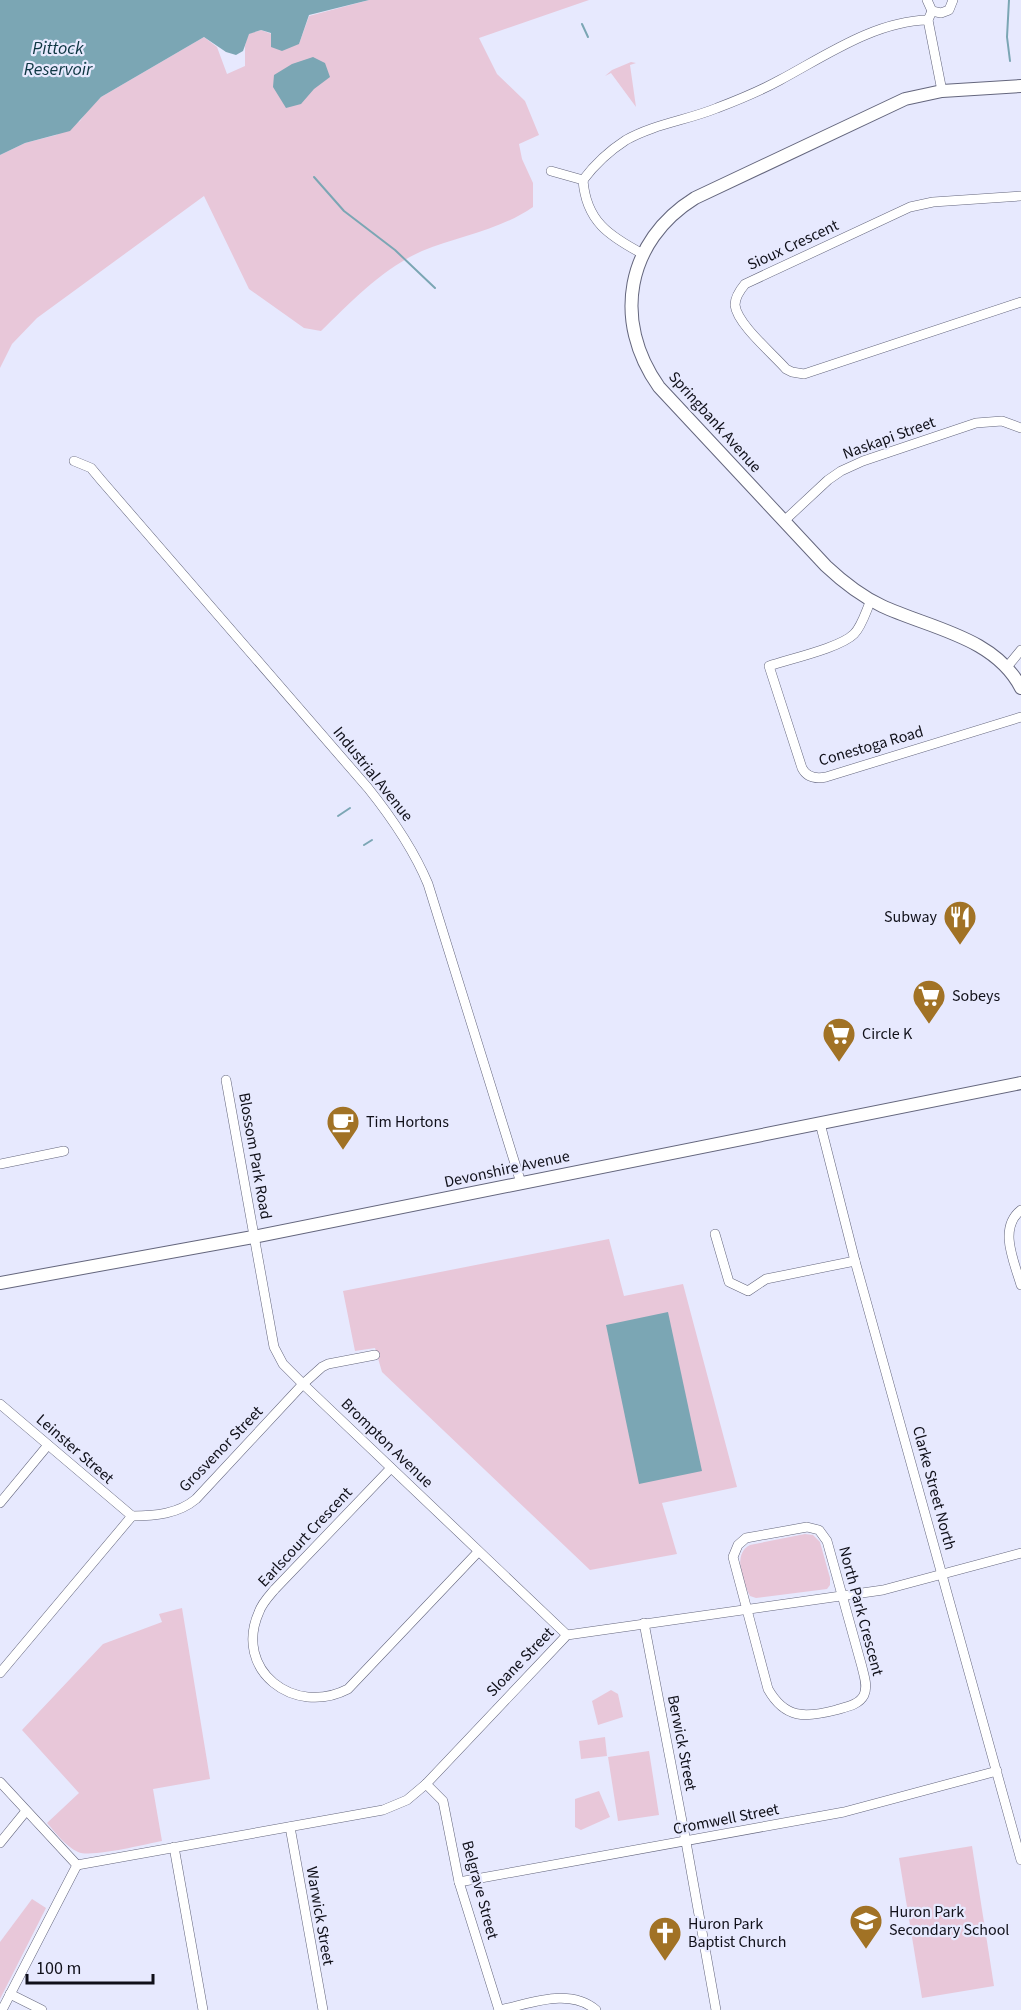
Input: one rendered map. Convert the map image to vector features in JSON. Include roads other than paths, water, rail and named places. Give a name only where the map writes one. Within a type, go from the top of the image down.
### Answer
[{"type":"main road","name":"Springbank Avenue","points":[[1021,86],[942,91],[912,96],[890,104],[695,198],[668,219],[643,254],[634,280],[631,311],[634,333],[644,361],[664,392],[836,576],[871,600],[976,644],[992,654],[1007,668],[1021,688]]},
{"type":"main road","name":"Devonshire Avenue","points":[[0,1283],[253,1237],[1021,1083]]},
{"type":"street","points":[[927,0],[932,11],[928,20],[942,91]]},
{"type":"street","points":[[932,11],[945,12],[952,6],[953,0]]},
{"type":"street","points":[[582,180],[601,159],[633,137],[732,102],[780,81],[868,34],[916,20],[928,20]]},
{"type":"street","points":[[551,171],[582,180]]},
{"type":"street","points":[[582,180],[590,209],[605,231],[643,254]]},
{"type":"street","name":"Sioux Crescent","points":[[1021,196],[933,202],[910,207],[746,284],[738,294],[735,305],[740,320],[786,369],[804,374],[1021,302]]},
{"type":"street","name":"Naskapi Street","points":[[784,521],[828,480],[840,471],[863,461],[976,423],[995,420],[1008,422],[1021,428]]},
{"type":"street","name":"Industrial Avenue","points":[[74,461],[91,468],[362,781],[406,840],[428,884],[521,1183]]},
{"type":"street","name":"Conestoga Road","points":[[871,600],[859,626],[850,637],[836,644],[769,666],[805,773],[813,778],[826,777],[1021,717]]},
{"type":"street","points":[[1007,668],[1021,650]]},
{"type":"street","name":"Blossom Park Road","points":[[226,1080],[253,1237]]},
{"type":"street","name":"Clarke Street North","points":[[820,1123],[855,1261],[1021,1860]]},
{"type":"street","points":[[0,1164],[64,1151]]},
{"type":"street","points":[[1021,1210],[1013,1217],[1009,1225],[1009,1234],[1021,1285]]},
{"type":"street","points":[[715,1234],[729,1282],[748,1291],[766,1279],[855,1261]]},
{"type":"street","name":"Brompton Avenue","points":[[253,1237],[274,1347],[283,1364],[567,1635]]},
{"type":"street","name":"Grosvenor Street","points":[[132,1516],[177,1511],[196,1500],[303,1384],[322,1367],[375,1355]]},
{"type":"street","name":"Leinster Street","points":[[0,1404],[132,1516]]},
{"type":"street","points":[[0,1503],[48,1445]]},
{"type":"street","name":"Earlscourt Crescent","points":[[391,1468],[275,1589],[259,1610],[254,1642],[261,1667],[269,1679],[286,1692],[308,1698],[332,1696],[348,1689],[478,1552]]},
{"type":"street","points":[[0,1673],[132,1516]]},
{"type":"street","name":"North Park Crescent","points":[[799,1528],[819,1530],[831,1552],[865,1679],[861,1699],[849,1706],[812,1715],[796,1714],[782,1707],[774,1700],[763,1676],[745,1609],[733,1561],[738,1545],[752,1536],[799,1528]]},
{"type":"street","name":"Sloane Street","points":[[77,1865],[389,1808],[407,1800],[426,1784],[567,1635],[884,1590],[1021,1553]]},
{"type":"street","name":"Berwick Street","points":[[644,1623],[716,2010]]},
{"type":"street","name":"Cromwell Street","points":[[459,1882],[844,1812],[996,1772]]},
{"type":"street","points":[[0,1782],[77,1865],[2,2010]]},
{"type":"street","name":"Belgrave Street","points":[[426,1784],[442,1801],[459,1882],[499,2010]]},
{"type":"street","points":[[0,1843],[26,1811]]},
{"type":"street","name":"Warwick Street","points":[[290,1827],[323,2010]]},
{"type":"street","points":[[174,1847],[203,2010]]},
{"type":"street","points":[[10,1994],[42,2010]]},
{"type":"street","points":[[499,2010],[569,1998],[584,2001],[596,2010]]},
{"type":"water","name":"Pittock Reservoir","points":[[0,0],[369,0],[309,15],[299,44],[282,51],[271,47],[271,33],[261,30],[249,34],[243,51],[236,55],[226,52],[204,37],[101,97],[70,131],[25,143],[0,155]]},
{"type":"water","points":[[313,57],[325,63],[330,77],[314,89],[301,104],[286,108],[273,87],[274,75],[292,64]]},
{"type":"water","points":[[668,1312],[702,1471],[639,1484],[606,1325]]},
{"type":"waterway","points":[[1009,0],[1007,37],[1010,61]]},
{"type":"waterway","points":[[582,24],[588,37]]},
{"type":"waterway","points":[[314,177],[344,211],[395,250],[435,288]]},
{"type":"waterway","points":[[338,816],[350,808]]},
{"type":"waterway","points":[[364,845],[372,840]]},
{"type":"place","name":"Subway","points":[[960,946]]},
{"type":"place","name":"Sobeys","points":[[929,1025]]},
{"type":"place","name":"Circle K","points":[[839,1063]]},
{"type":"place","name":"Tim Hortons","points":[[343,1151]]},
{"type":"place","name":"Huron Park Secondary School","points":[[866,1950]]},
{"type":"place","name":"Huron Park Baptist Church","points":[[665,1962]]}]
